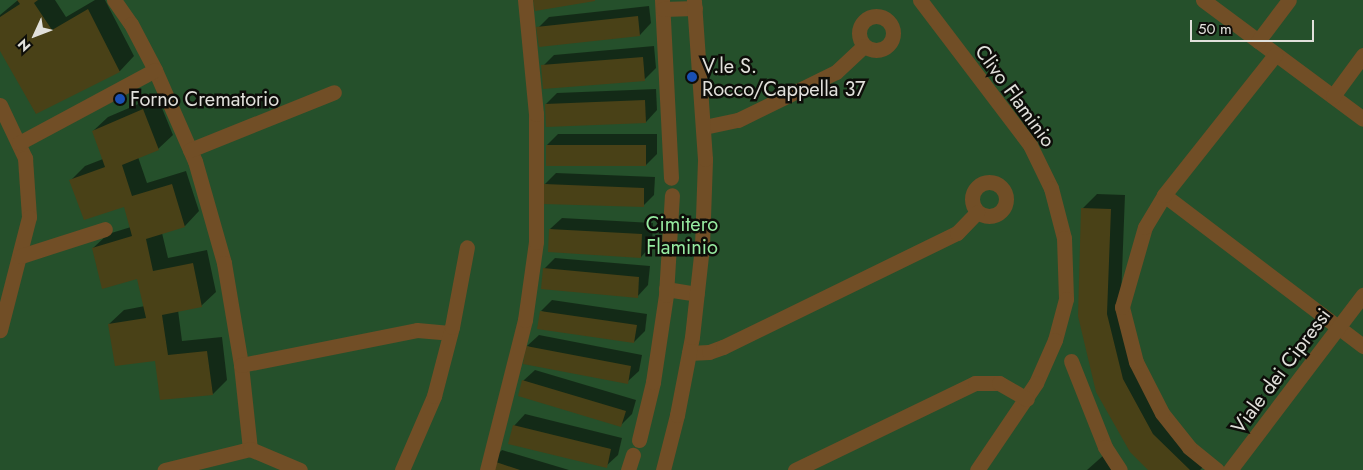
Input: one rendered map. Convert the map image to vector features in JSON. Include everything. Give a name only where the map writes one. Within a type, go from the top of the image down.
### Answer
[{"type":"lane","points":[[114,0],[131,24],[155,70],[190,150],[224,263],[241,365],[250,449]]},
{"type":"lane","points":[[487,470],[525,320],[536,242],[535,81],[525,0]]},
{"type":"lane","name":"Clivo Flaminio","points":[[920,0],[1020,130],[1040,163],[1057,206],[1066,257],[1066,299],[1049,356],[1027,399],[977,470]]},
{"type":"lane","points":[[1203,0],[1332,96],[1361,113]]},
{"type":"lane","points":[[1258,41],[1283,2]]},
{"type":"lane","points":[[662,470],[689,353],[702,246],[704,127],[695,4],[662,4],[671,178]]},
{"type":"lane","points":[[704,127],[738,120],[836,72],[864,46]]},
{"type":"lane","points":[[1217,470],[1189,447],[1162,413],[1136,362],[1122,307],[1145,227],[1164,195],[1275,55]]},
{"type":"lane","points":[[1332,96],[1363,55]]},
{"type":"lane","points":[[19,143],[155,70]]},
{"type":"lane","points":[[190,150],[334,92]]},
{"type":"lane","points":[[0,105],[25,158],[30,217],[0,330]]},
{"type":"lane","points":[[639,440],[653,382],[666,289],[672,195]]},
{"type":"lane","points":[[1164,195],[1363,346]]},
{"type":"lane","points":[[689,353],[709,352],[723,347],[949,237],[968,225],[977,212]]},
{"type":"lane","points":[[21,256],[106,229]]},
{"type":"lane","points":[[402,470],[434,396],[450,333],[466,247]]},
{"type":"lane","points":[[666,289],[697,294]]},
{"type":"lane","name":"Viale dei Cipressi","points":[[1230,470],[1363,295]]},
{"type":"lane","points":[[241,365],[417,330],[450,333]]},
{"type":"lane","points":[[1071,361],[1105,447],[1120,470]]},
{"type":"lane","points":[[796,470],[975,383],[999,383],[1027,399]]},
{"type":"lane","points":[[165,470],[250,449],[300,470]]},
{"type":"lane","points":[[628,470],[633,455]]},
{"type":"green space","name":"Cimitero Flaminio","points":[[0,0],[1363,0],[1363,470],[0,470]]},
{"type":"building","points":[[17,0],[38,0],[34,3],[52,30],[88,9],[120,72],[36,114],[0,51],[0,17],[20,4]]},
{"type":"building","points":[[533,0],[595,0],[595,1],[535,11]]},
{"type":"building","points":[[638,16],[640,36],[539,47],[536,27]]},
{"type":"building","points":[[643,57],[645,81],[543,89],[541,65]]},
{"type":"building","points":[[645,100],[646,123],[546,127],[545,104]]},
{"type":"building","points":[[143,109],[159,150],[122,165],[132,196],[172,184],[185,227],[146,239],[153,271],[193,263],[202,307],[162,315],[168,355],[207,351],[213,395],[160,400],[155,361],[115,366],[108,324],[146,318],[137,279],[102,289],[92,248],[132,236],[124,207],[84,220],[69,180],[105,167],[92,131]]},
{"type":"building","points":[[546,145],[646,145],[646,166],[546,166]]},
{"type":"building","points":[[544,184],[644,188],[644,207],[543,204]]},
{"type":"building","points":[[1081,208],[1111,209],[1107,314],[1123,379],[1153,434],[1190,470],[1148,470],[1130,452],[1096,392],[1078,316]]},
{"type":"building","points":[[549,229],[642,234],[641,258],[548,252]]},
{"type":"building","points":[[543,268],[639,277],[638,298],[541,289]]},
{"type":"building","points":[[540,311],[637,325],[634,343],[537,329]]},
{"type":"building","points":[[526,346],[631,366],[628,384],[523,364]]},
{"type":"building","points":[[522,380],[626,411],[621,427],[518,396]]},
{"type":"building","points":[[513,425],[611,449],[607,468],[508,444]]},
{"type":"building","points":[[490,460],[520,470],[487,470]]},
{"type":"place","name":"V.le S. Rocco/Cappella 37","points":[[692,77]]},
{"type":"place","name":"Forno Crematorio","points":[[120,99]]}]
